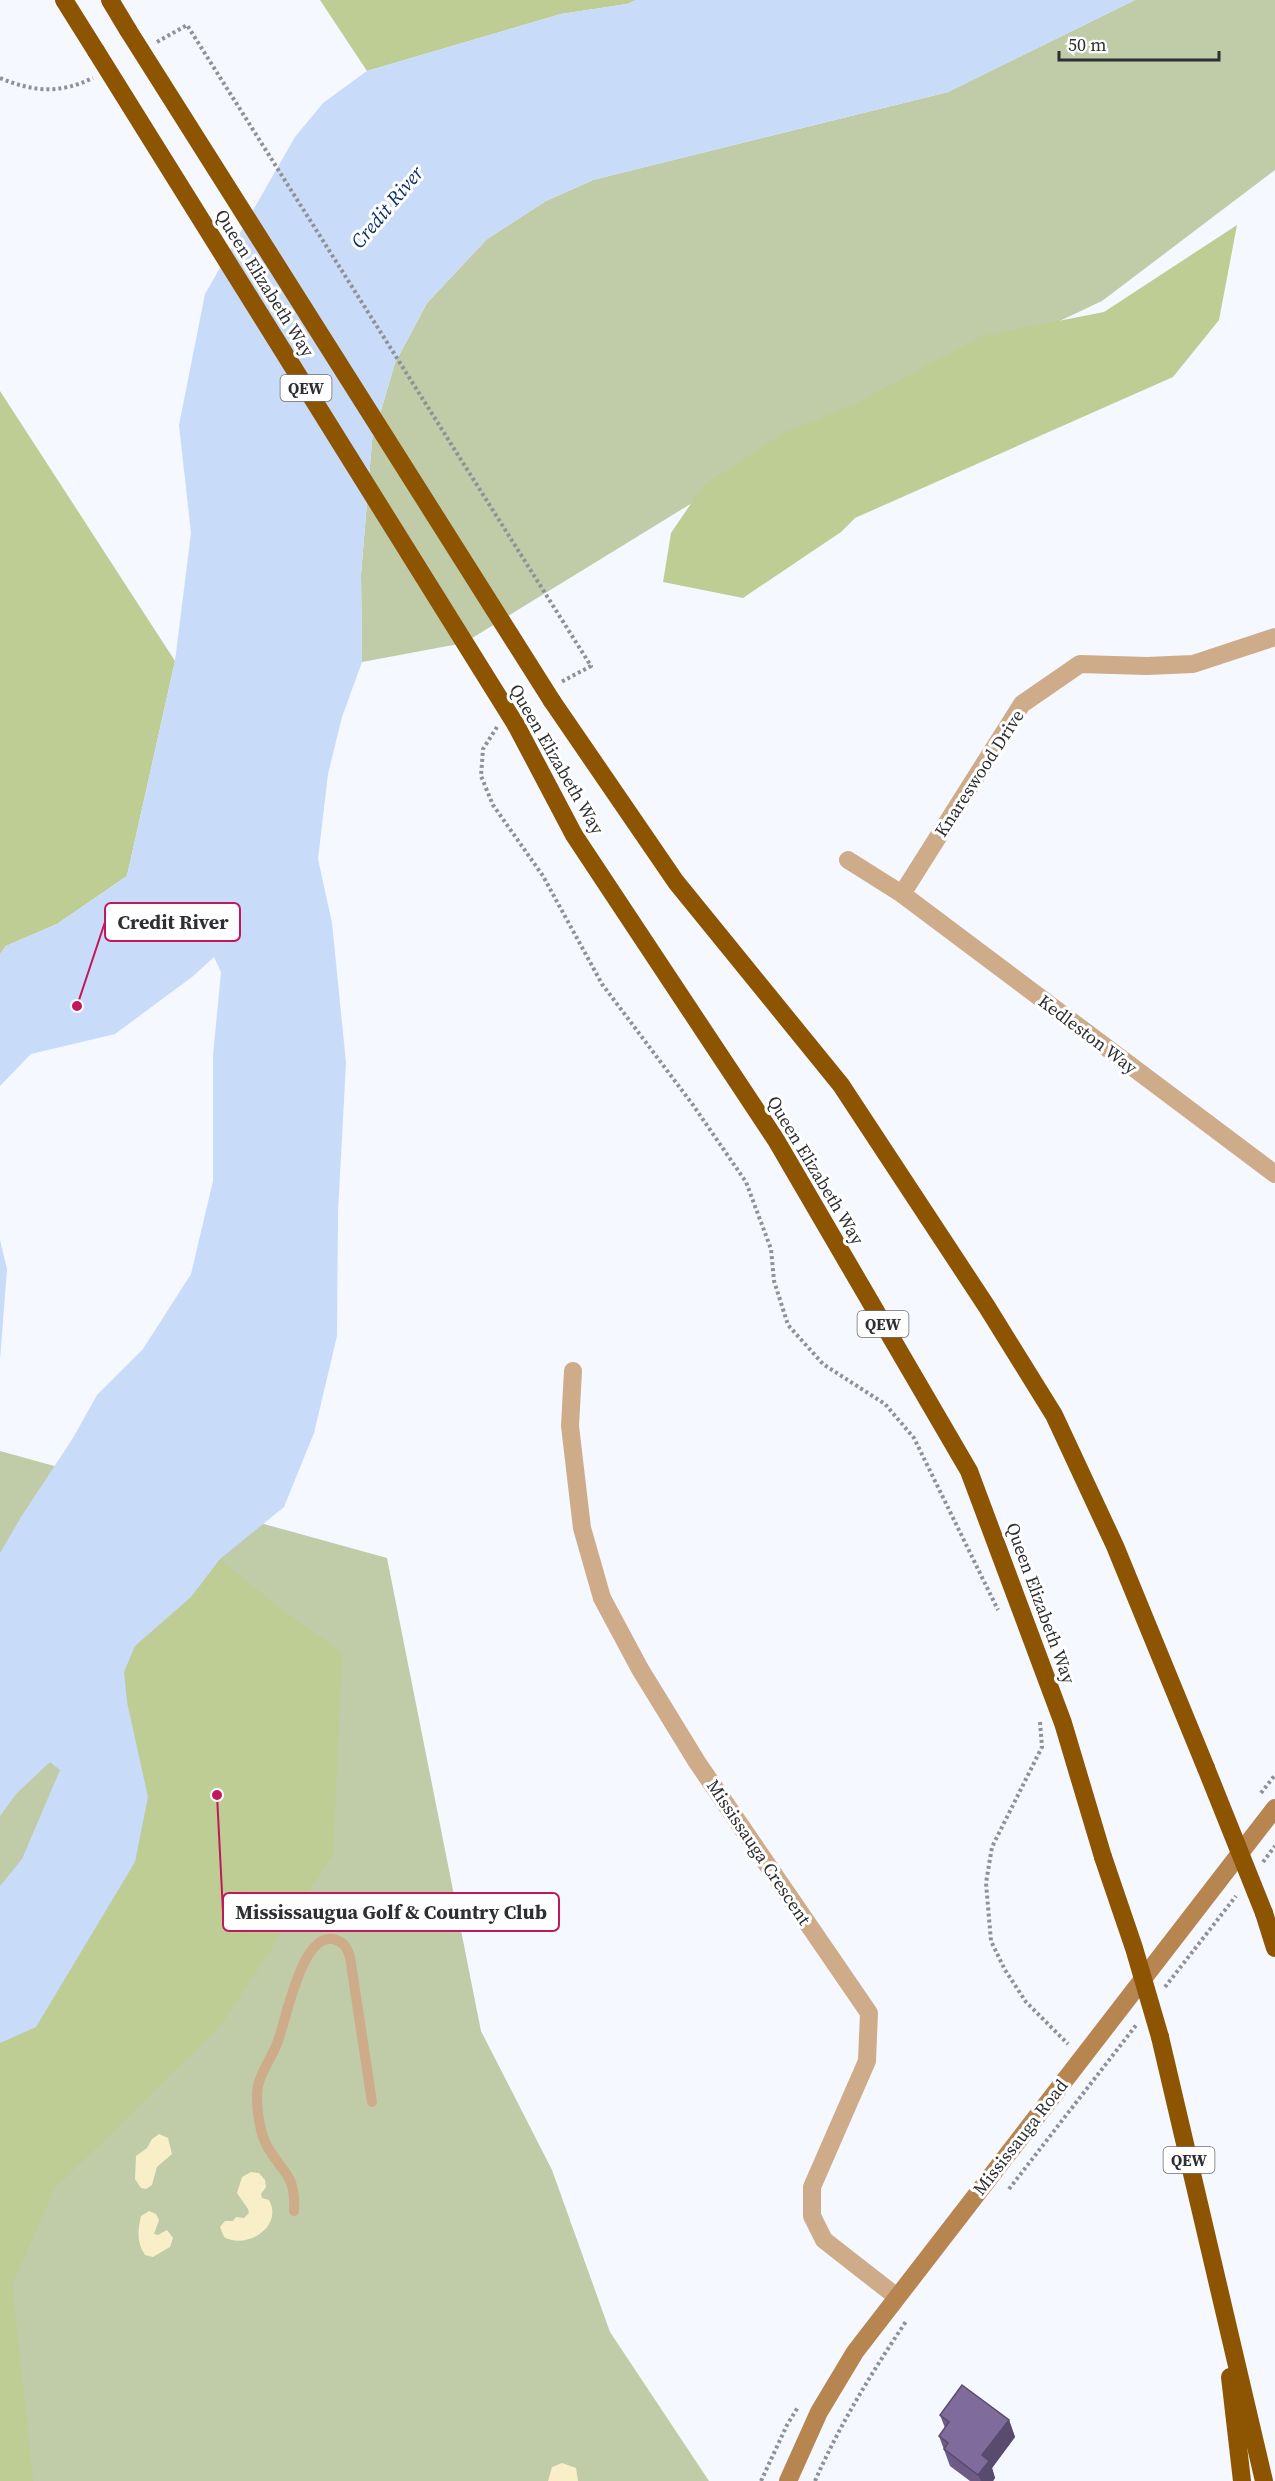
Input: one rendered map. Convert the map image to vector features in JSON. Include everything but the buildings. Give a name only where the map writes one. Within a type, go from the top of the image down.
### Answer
[{"type":"highway","name":"Queen Elizabeth Way","points":[[64,0],[509,723],[574,835],[776,1140],[969,1471],[1063,1723],[1160,2037],[1264,2481]]},
{"type":"highway","name":"Queen Elizabeth Way","points":[[110,0],[676,882],[841,1085],[987,1307],[1054,1415],[1115,1546],[1264,1913],[1275,1948]]},
{"type":"highway","points":[[1219,2283],[1242,2481]]},
{"type":"main road","name":"Mississauga Road","points":[[788,2481],[819,2412],[855,2352],[1275,1808]]},
{"type":"street","name":"Knareswood Drive","points":[[902,894],[1022,704],[1080,664],[1147,666],[1193,664],[1275,637]]},
{"type":"street","points":[[848,860],[902,894]]},
{"type":"street","name":"Kedleston Way","points":[[902,894],[1275,1174]]},
{"type":"street","name":"Mississauga Crescent","points":[[573,1371],[570,1425],[582,1528],[602,1598],[640,1669],[697,1762],[869,2013],[867,2061],[812,2187],[812,2216],[824,2240],[897,2297]]},
{"type":"lane","points":[[294,2211],[295,2194],[291,2180],[267,2146],[260,2124],[258,2084],[276,2046],[307,1955],[315,1946],[328,1938],[339,1940],[347,1947],[350,1957],[372,2102]]},
{"type":"path","points":[[187,25],[591,666],[553,693]]},
{"type":"path","points":[[509,723],[483,748],[481,776],[493,804],[543,876],[602,984],[693,1105],[746,1182],[771,1249],[774,1281],[788,1325],[823,1364],[885,1404],[915,1438],[1002,1619]]},
{"type":"path","points":[[1040,1715],[1042,1748],[992,1847],[986,1883],[991,1941],[1005,1970],[1026,2002],[1082,2057]]},
{"type":"path","points":[[1261,1865],[1275,1846]]},
{"type":"path","points":[[1160,1994],[1239,1892]]},
{"type":"path","points":[[1001,2198],[1138,2022]]},
{"type":"path","points":[[815,2481],[826,2454],[863,2386],[913,2312]]},
{"type":"green space","points":[[320,0],[636,0],[627,4],[561,14],[367,71]]},
{"type":"green space","points":[[1135,0],[1275,0],[1275,170],[1102,301],[754,465],[464,643],[362,662],[361,575],[372,441],[395,363],[427,303],[487,239],[546,201],[593,180],[948,92]]},
{"type":"green space","points":[[1237,225],[1219,320],[1173,377],[855,518],[841,532],[743,598],[663,582],[671,533],[703,486],[784,433],[857,403],[982,336],[1104,312]]},
{"type":"green space","points":[[0,391],[175,661],[127,876],[57,924],[6,946],[0,954]]},
{"type":"green space","points":[[0,1451],[387,1558],[481,2031],[552,2170],[610,2332],[709,2481],[0,2481]]},
{"type":"green space","points":[[220,1559],[279,1608],[342,1652],[333,1854],[220,2027],[54,2189],[12,2285],[33,2481],[0,2481],[0,2043],[36,2027],[148,1797],[131,1727],[124,1672],[135,1646],[191,1597]]},
{"type":"sand","points":[[159,2134],[168,2138],[172,2154],[157,2167],[152,2185],[146,2189],[141,2188],[135,2179],[136,2156],[147,2148],[152,2139]]},
{"type":"sand","points":[[251,2172],[259,2173],[265,2180],[266,2187],[261,2194],[262,2198],[269,2200],[272,2210],[271,2219],[260,2234],[252,2238],[233,2240],[224,2237],[220,2227],[225,2221],[233,2221],[236,2217],[244,2218],[249,2213],[237,2193],[242,2177]]},
{"type":"sand","points":[[149,2211],[156,2214],[159,2220],[154,2234],[158,2235],[167,2230],[173,2238],[170,2247],[153,2257],[145,2255],[138,2236],[141,2216]]},
{"type":"sand","points":[[562,2463],[576,2468],[578,2481],[548,2481],[552,2467]]},
{"type":"water","name":"Credit River","points":[[636,0],[1135,0],[948,92],[593,180],[546,201],[487,239],[427,303],[395,363],[372,441],[361,575],[362,662],[342,717],[328,774],[318,859],[332,923],[346,1063],[338,1211],[337,1336],[314,1433],[284,1507],[220,1559],[191,1597],[135,1646],[124,1672],[127,1702],[148,1797],[135,1862],[36,2027],[0,2043],[0,1886],[22,1859],[60,1770],[50,1762],[17,1793],[0,1816],[0,1553],[73,1438],[97,1395],[143,1349],[191,1274],[213,1181],[213,1056],[221,972],[214,957],[192,977],[115,1034],[31,1054],[0,1086],[0,954],[6,946],[57,924],[127,876],[175,661],[191,533],[179,425],[205,294],[295,137],[323,103],[367,71],[561,14],[627,4]]},
{"type":"water","points":[[0,1240],[7,1269],[0,1360]]},
{"type":"place","name":"Credit River","points":[[77,1006]]},
{"type":"place","name":"Mississaugua Golf & Country Club","points":[[217,1795]]}]
